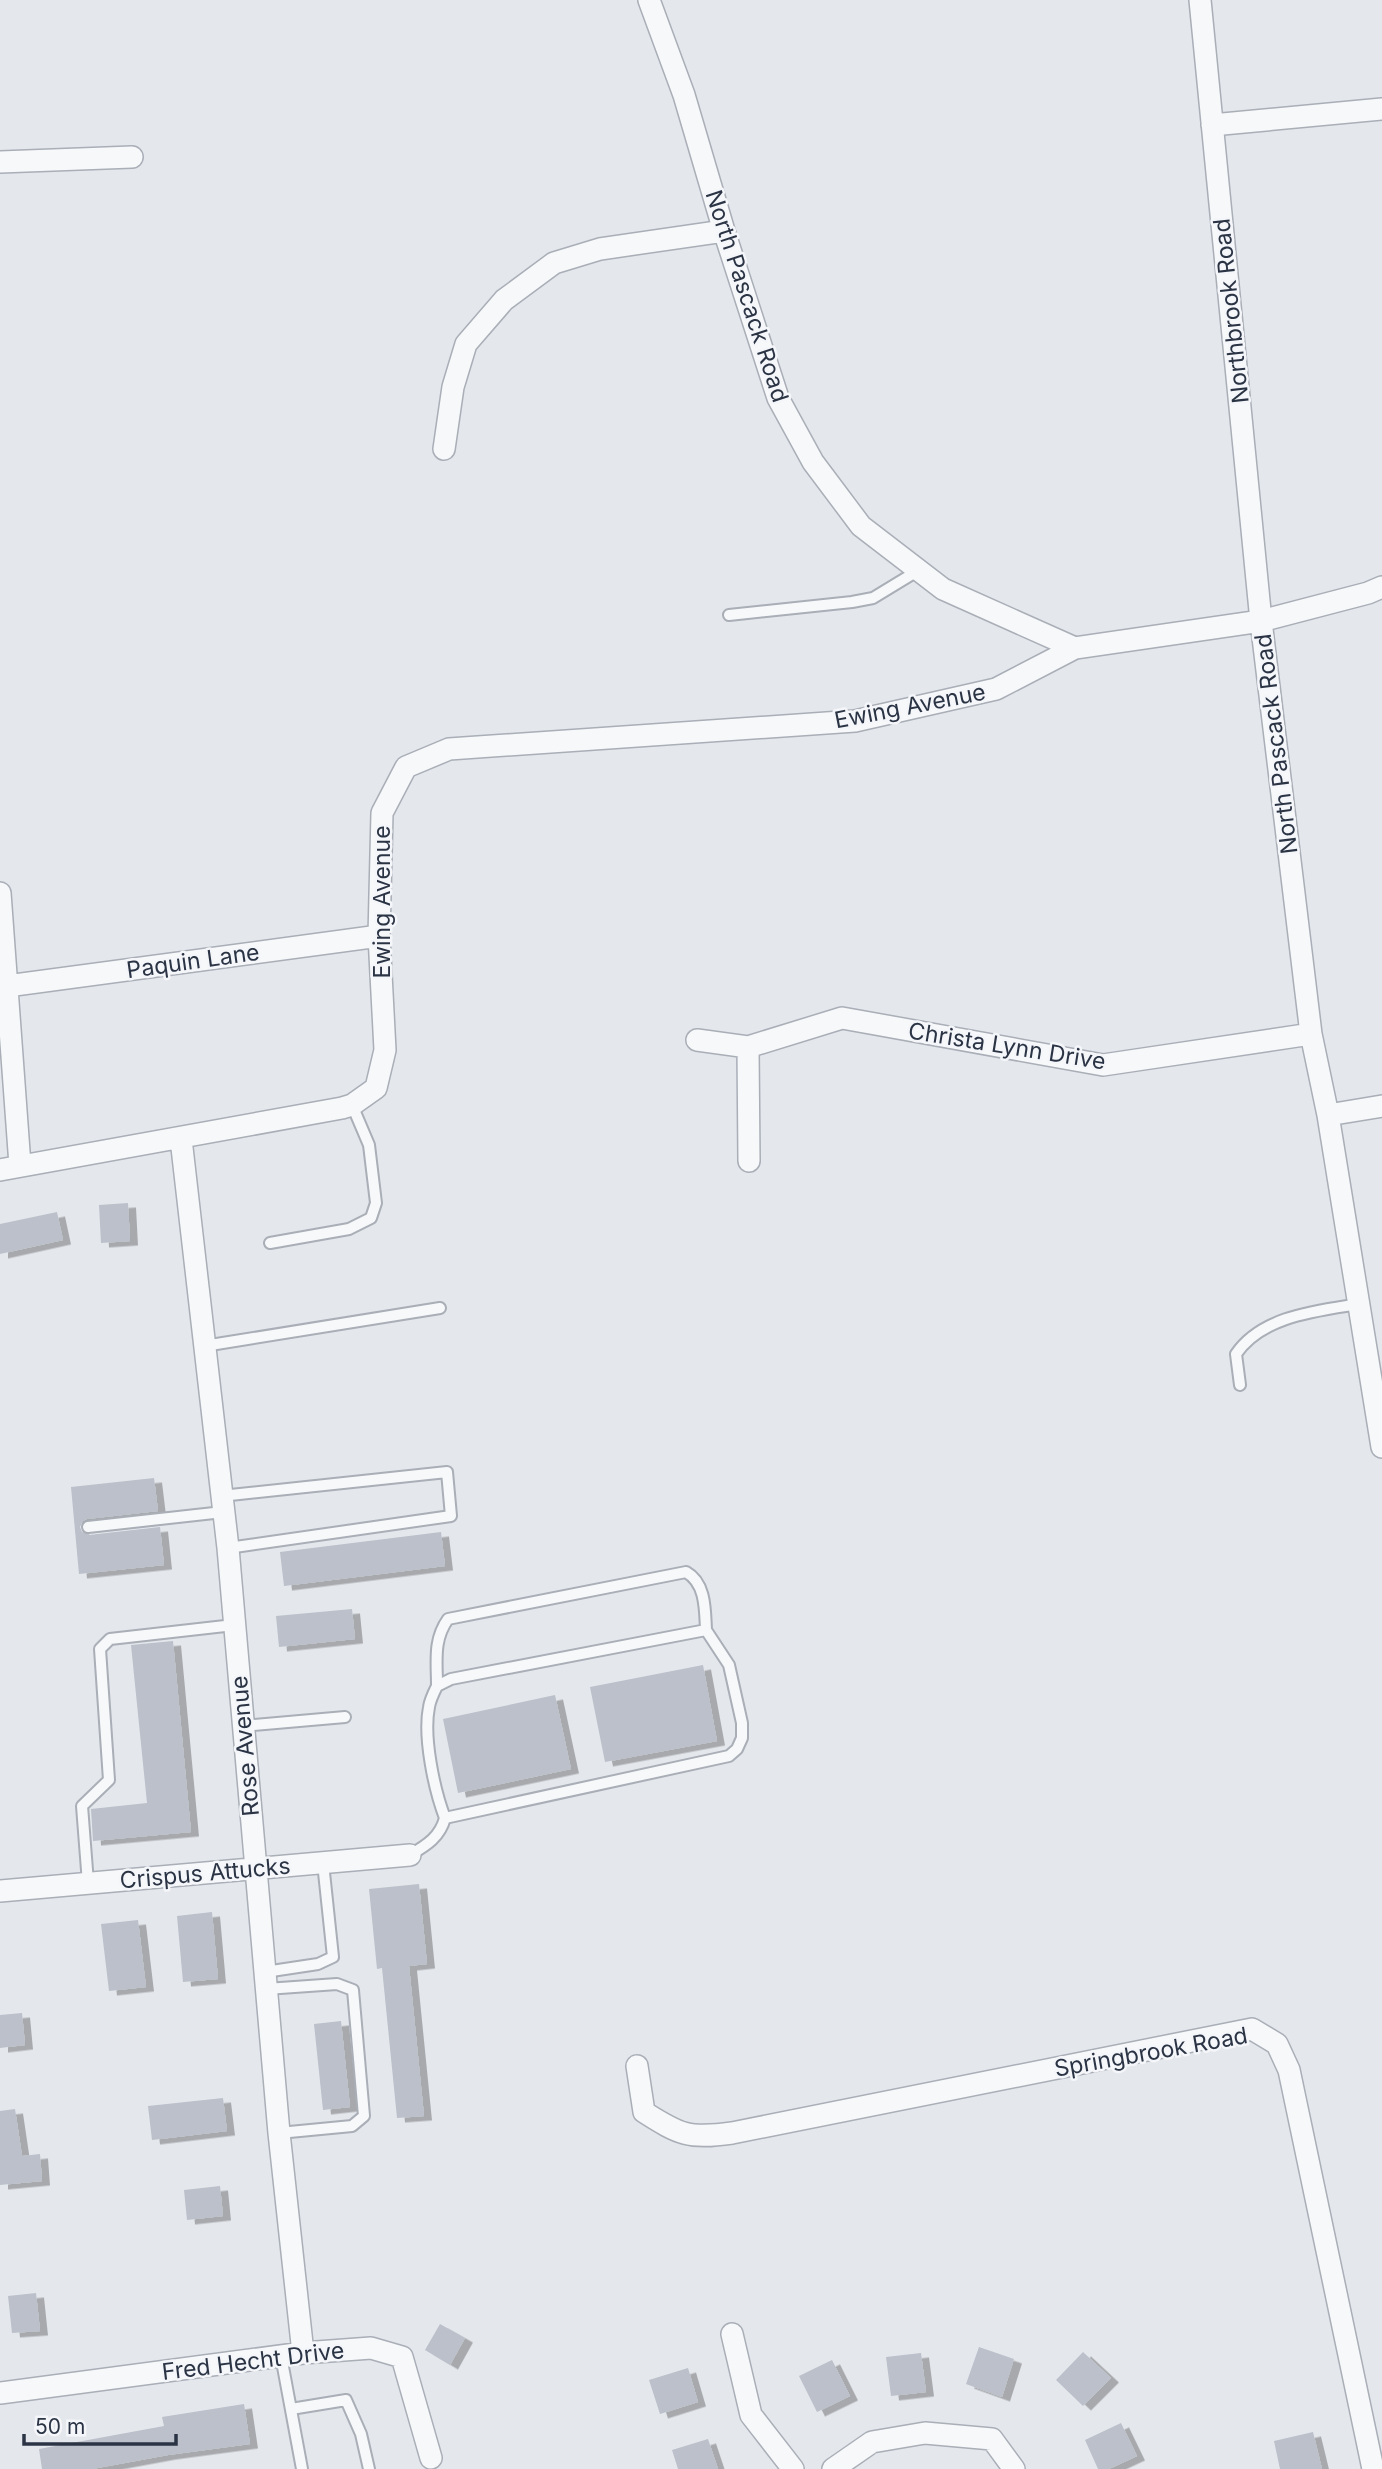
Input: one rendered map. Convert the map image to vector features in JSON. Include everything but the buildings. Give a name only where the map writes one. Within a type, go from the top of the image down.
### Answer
[{"type":"street","name":"North Pascack Road","points":[[649,0],[684,95],[778,398],[813,462],[861,526],[943,589],[1074,648],[1261,621],[1311,1034],[1328,1115],[1382,1447]]},
{"type":"street","name":"Northbrook Road","points":[[1200,0],[1261,621]]},
{"type":"street","points":[[1212,125],[1382,109]]},
{"type":"street","points":[[0,162],[132,157]]},
{"type":"street","points":[[444,449],[453,387],[466,344],[504,300],[554,263],[600,249],[724,231]]},
{"type":"street","points":[[1261,621],[1382,587]]},
{"type":"street","name":"Ewing Avenue","points":[[10,1167],[180,1139],[342,1108],[352,1105],[376,1088],[386,1050],[379,936],[382,813],[406,767],[449,749],[855,721],[996,689],[1074,648]]},
{"type":"street","points":[[0,893],[8,986],[10,1167]]},
{"type":"street","name":"Paquin Lane","points":[[8,986],[379,936]]},
{"type":"street","name":"Christa Lynn Drive","points":[[697,1040],[748,1047],[842,1018],[1103,1065],[1311,1034]]},
{"type":"street","points":[[748,1047],[749,1161]]},
{"type":"street","points":[[1328,1115],[1382,1106]]},
{"type":"street","name":"Rose Avenue","points":[[180,1139],[228,1548],[279,2133],[303,2353]]},
{"type":"street","name":"Crispus Attucks","points":[[0,1891],[410,1855]]},
{"type":"street","name":"Springbrook Road","points":[[637,2066],[645,2112],[673,2130],[701,2137],[1252,2029],[1277,2044],[1289,2070],[1373,2469]]},
{"type":"street","points":[[732,2334],[751,2414],[793,2469]]},
{"type":"street","name":"Fred Hecht Drive","points":[[0,2393],[303,2353],[371,2348],[402,2357],[431,2458]]},
{"type":"street","points":[[833,2469],[872,2442],[925,2433],[992,2439],[1014,2469]]},
{"type":"lane","points":[[729,615],[873,598],[919,570]]},
{"type":"lane","points":[[270,1243],[349,1229],[371,1219],[376,1203],[369,1145],[352,1105]]},
{"type":"lane","points":[[1240,1385],[1236,1354],[1245,1341],[1300,1313],[1359,1304]]},
{"type":"lane","points":[[204,1346],[440,1308]]},
{"type":"lane","points":[[88,1527],[222,1504],[447,1472],[451,1517],[228,1548]]},
{"type":"lane","points":[[410,1855],[427,1845],[441,1831],[445,1818],[433,1771],[427,1727],[429,1705],[437,1686],[436,1644],[439,1631],[448,1619],[687,1572],[694,1576],[701,1589],[706,1630],[729,1665],[742,1723],[737,1749],[729,1756],[445,1818]]},
{"type":"lane","points":[[88,1883],[82,1805],[109,1780],[100,1649],[110,1639],[234,1625]]},
{"type":"lane","points":[[437,1686],[451,1679],[706,1630]]},
{"type":"lane","points":[[243,1726],[345,1717]]},
{"type":"lane","points":[[265,1981],[333,1957],[324,1863]]},
{"type":"lane","points":[[265,1981],[337,1984],[353,1990],[364,2116],[352,2126],[279,2133]]},
{"type":"lane","points":[[281,2356],[302,2469]]},
{"type":"lane","points":[[291,2409],[346,2400],[361,2434],[369,2469]]}]
